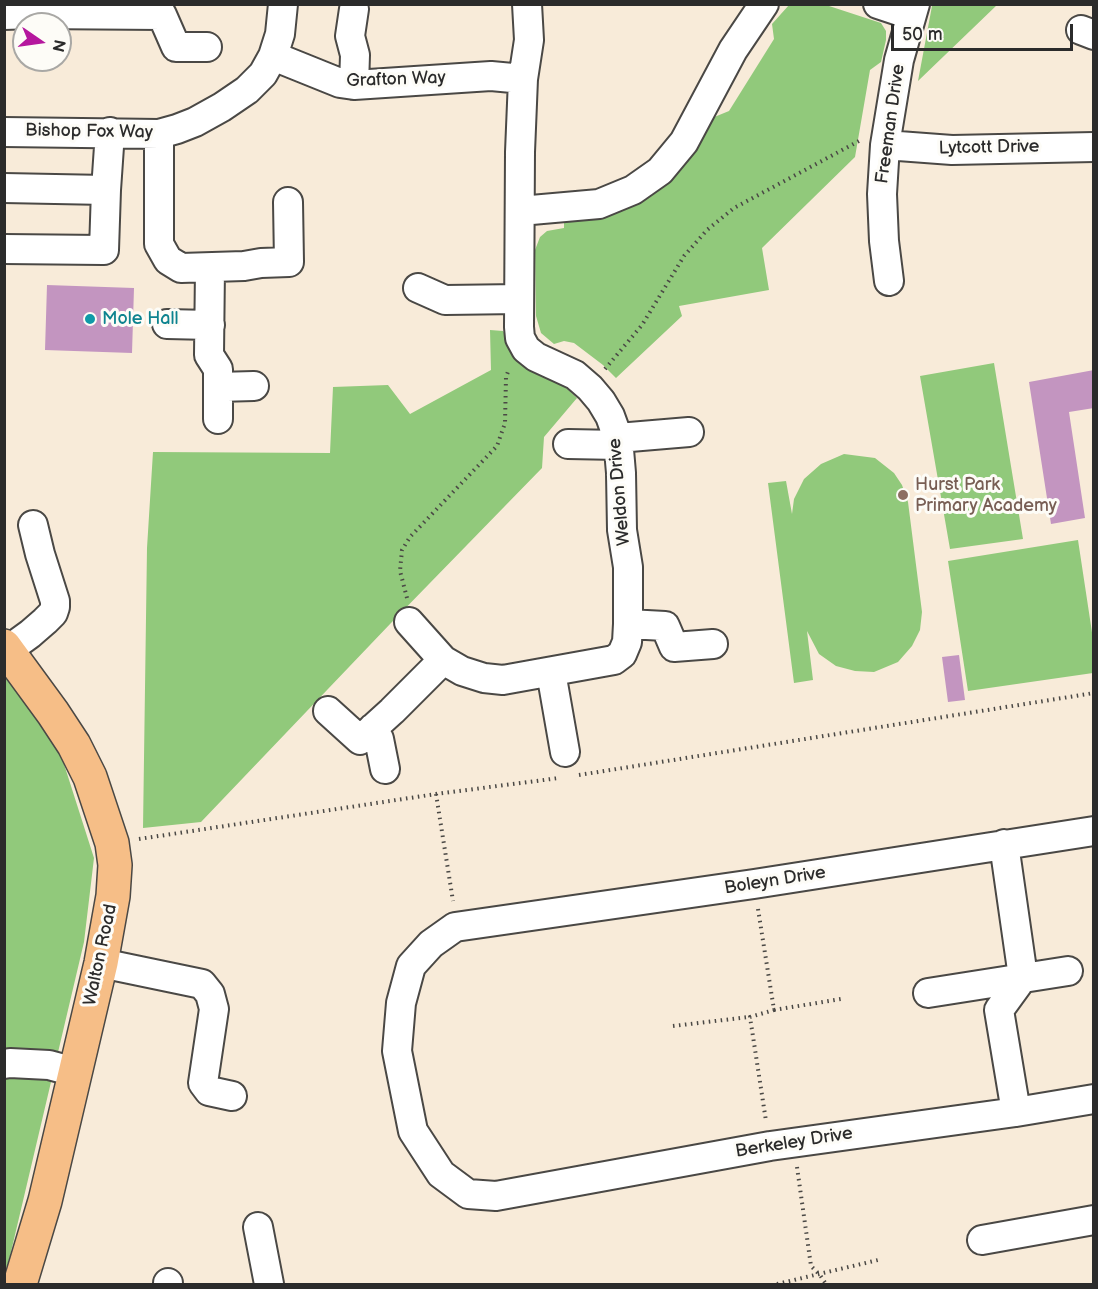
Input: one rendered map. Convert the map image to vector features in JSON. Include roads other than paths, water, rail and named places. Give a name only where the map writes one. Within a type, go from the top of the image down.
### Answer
[{"type":"main road","name":"Walton Road","points":[[6,648],[53,712],[90,777],[112,843],[115,865],[113,897],[100,963],[45,1201],[20,1284]]},
{"type":"street","name":"Bishop Fox Way","points":[[4,132],[159,134],[195,122],[239,96],[263,74],[273,56],[280,34],[283,4]]},
{"type":"street","points":[[418,288],[445,300],[519,298],[520,152],[523,79],[529,40],[527,4]]},
{"type":"street","points":[[520,211],[599,204],[633,190],[660,171],[684,142],[733,50],[764,4]]},
{"type":"street","points":[[878,4],[913,10]]},
{"type":"street","points":[[4,15],[67,9],[134,15],[162,10],[176,47],[207,47]]},
{"type":"street","points":[[354,9],[350,36],[355,55],[354,85]]},
{"type":"street","name":"Freeman Drive","points":[[889,281],[882,194],[886,137],[899,60],[913,10]]},
{"type":"street","name":"Grafton Way","points":[[273,56],[340,83],[354,85],[491,76],[523,79]]},
{"type":"street","points":[[4,249],[104,250],[110,132]]},
{"type":"street","points":[[159,134],[159,244],[168,260],[181,268],[244,266],[261,262],[297,262],[288,202]]},
{"type":"street","name":"Lytcott Drive","points":[[886,137],[952,150],[1094,147]]},
{"type":"street","points":[[4,188],[106,190]]},
{"type":"street","points":[[210,268],[209,355],[218,369],[218,419]]},
{"type":"street","name":"Weldon Drive","points":[[409,622],[443,660],[462,671],[484,678],[503,680],[614,660],[622,654],[627,642],[628,567],[622,530],[618,441],[610,416],[590,388],[575,375],[536,357],[526,349],[520,338],[519,298]]},
{"type":"street","points":[[167,324],[210,325]]},
{"type":"street","points":[[218,387],[254,386]]},
{"type":"street","points":[[568,444],[618,441],[689,432]]},
{"type":"street","points":[[6,648],[30,634],[53,613],[55,607],[33,525]]},
{"type":"street","points":[[628,624],[665,626],[674,647],[713,645]]},
{"type":"street","points":[[328,711],[360,740],[443,660]]},
{"type":"street","points":[[551,672],[567,768]]},
{"type":"street","points":[[383,720],[379,739],[385,769]]},
{"type":"street","name":"Boleyn Drive","points":[[459,927],[1094,831]]},
{"type":"street","points":[[1004,844],[1023,978],[999,1010],[1016,1112]]},
{"type":"street","name":"Berkeley Drive","points":[[459,927],[431,944],[411,966],[401,1003],[397,1051],[413,1131],[441,1174],[468,1194],[496,1197],[781,1144],[1094,1100]]},
{"type":"street","points":[[100,963],[202,984],[210,994],[214,1009],[202,1083],[208,1091],[232,1095]]},
{"type":"street","points":[[928,993],[1068,971]]},
{"type":"street","points":[[4,1064],[50,1065],[75,1072]]},
{"type":"street","points":[[982,1240],[1094,1220]]},
{"type":"street","points":[[258,1227],[269,1284]]},
{"type":"place","name":"Mole Hall","points":[[90,319]]},
{"type":"place","name":"Hurst Park Primary Academy","points":[[903,495]]}]
